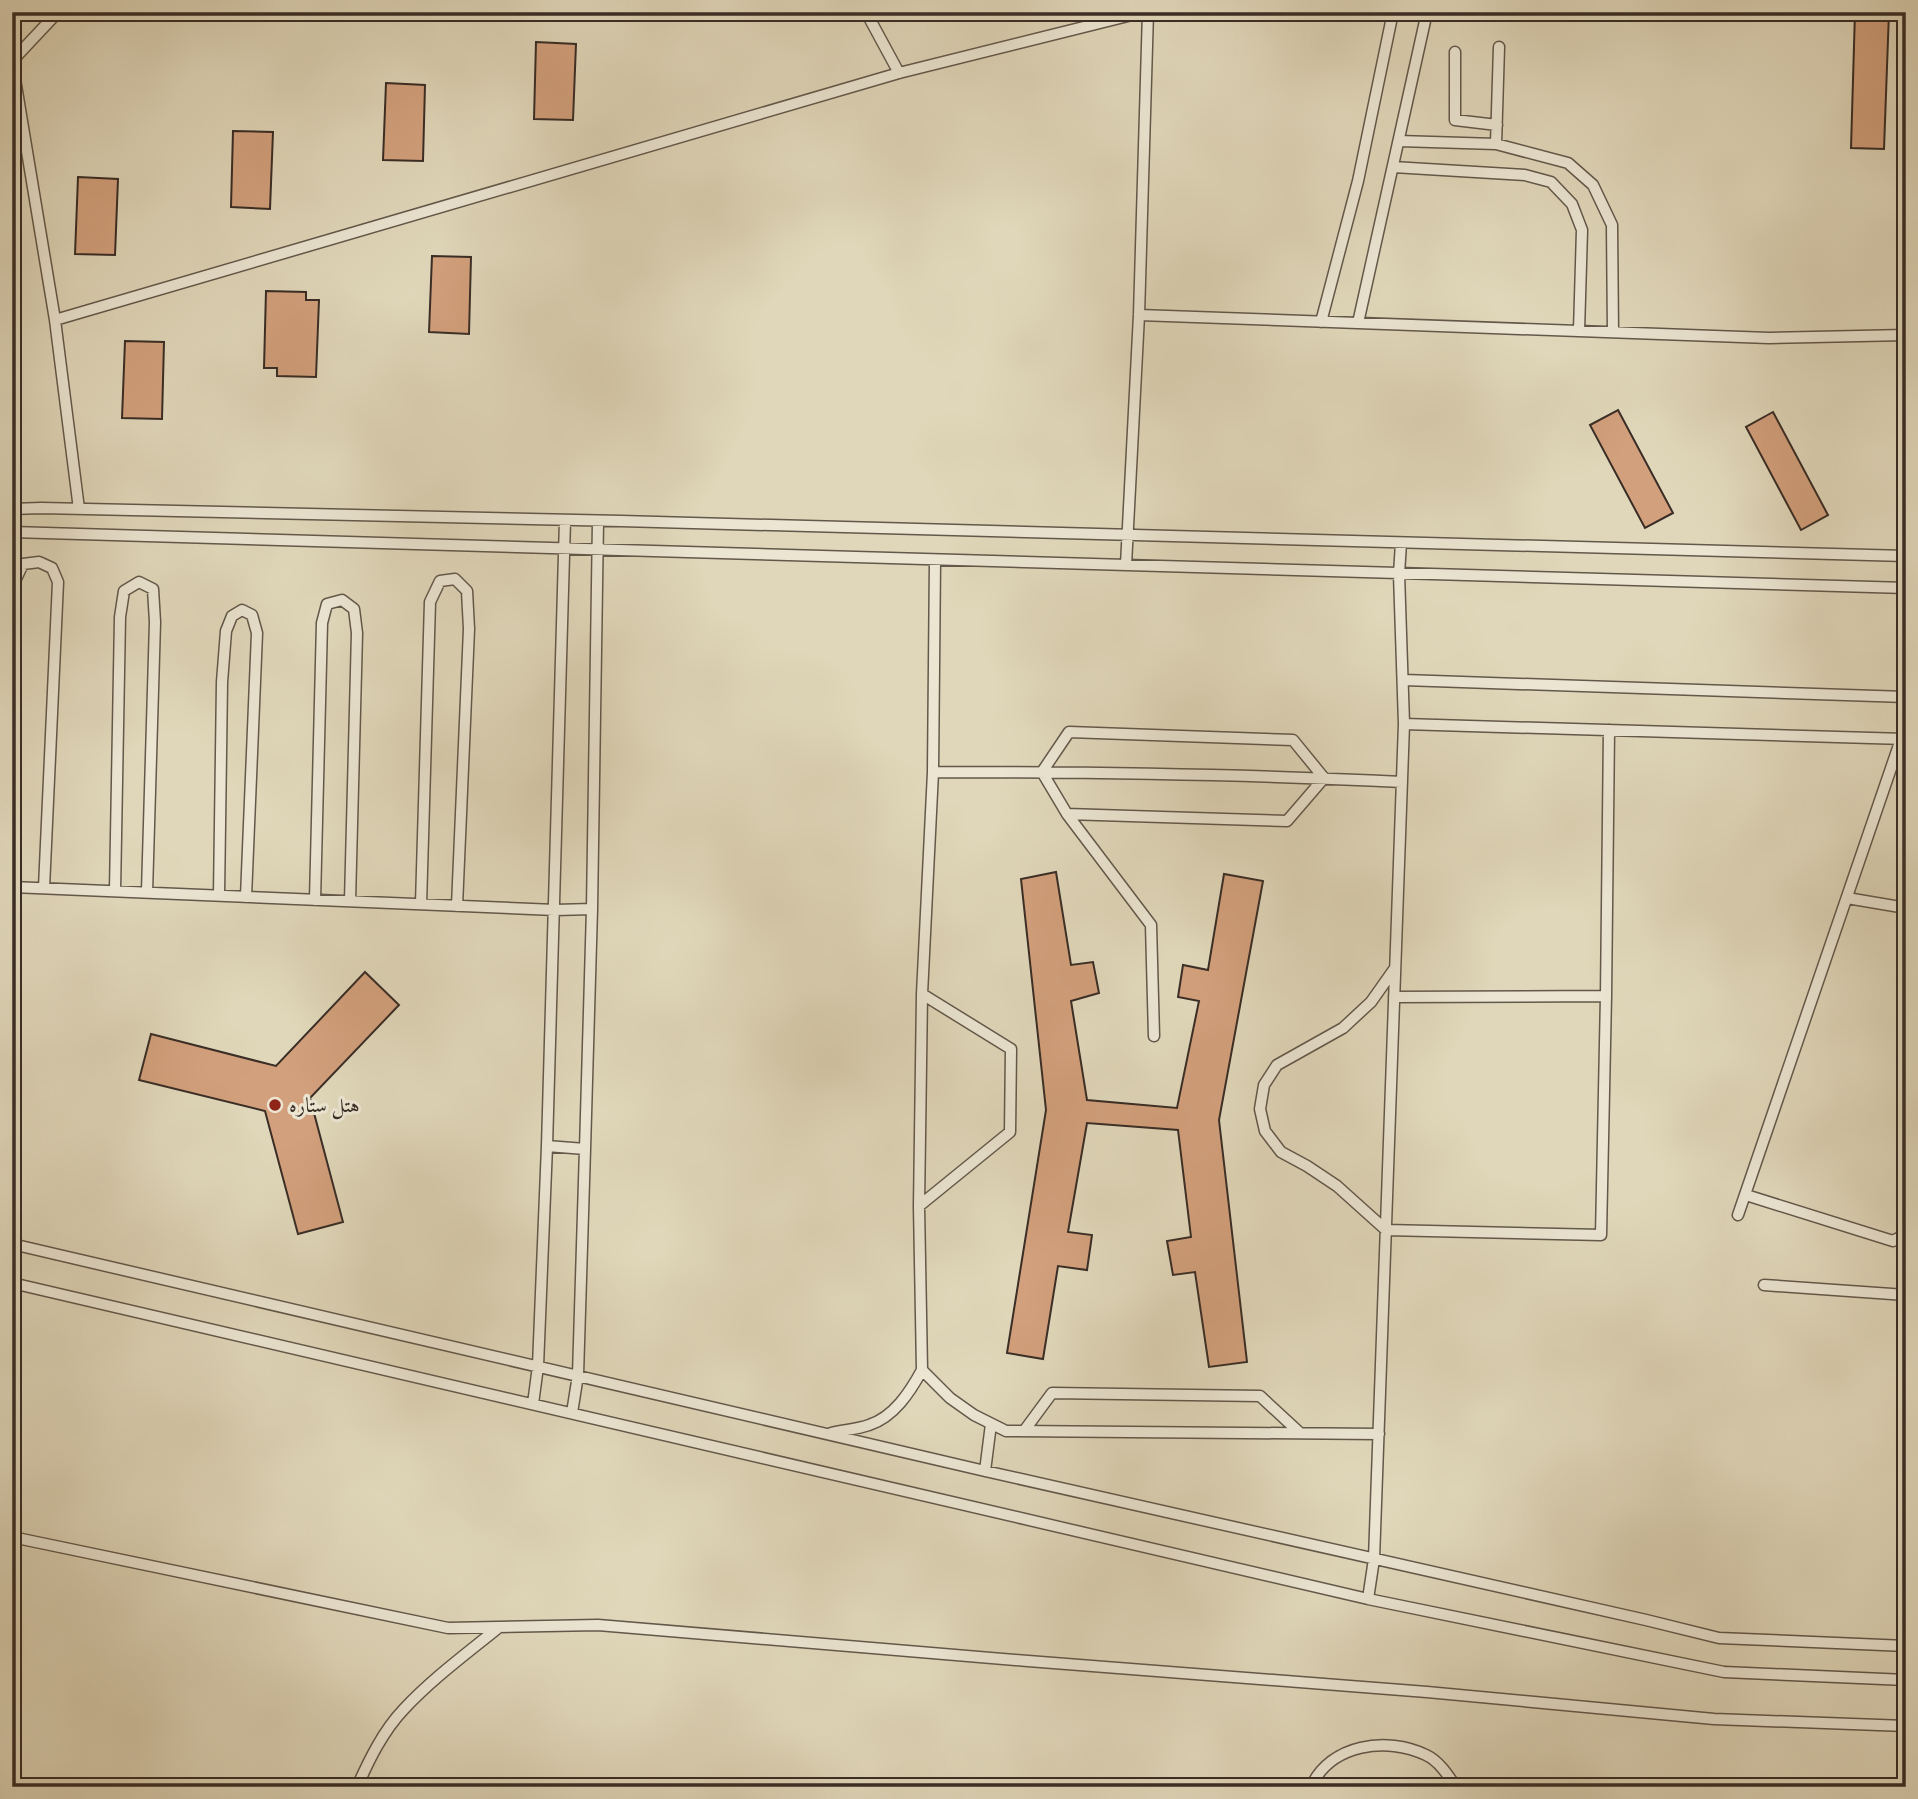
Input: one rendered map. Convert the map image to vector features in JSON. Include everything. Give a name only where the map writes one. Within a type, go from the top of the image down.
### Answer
[{"type":"lane","points":[[58,12],[12,61],[55,320],[79,509]]},
{"type":"lane","points":[[866,12],[899,73]]},
{"type":"lane","points":[[55,320],[899,73],[1146,12],[1139,315],[1126,565]]},
{"type":"lane","points":[[1321,322],[1357,181],[1393,12]]},
{"type":"lane","points":[[1358,323],[1427,12]]},
{"type":"lane","points":[[1496,144],[1499,47]]},
{"type":"lane","points":[[1455,52],[1455,120],[1497,125]]},
{"type":"lane","points":[[1399,141],[1496,144],[1568,163],[1593,185],[1612,225],[1613,332]]},
{"type":"lane","points":[[1393,167],[1525,175],[1551,182],[1572,204],[1583,230],[1579,331]]},
{"type":"lane","points":[[1139,315],[1769,338],[1906,335]]},
{"type":"lane","points":[[12,509],[565,520],[1906,556]]},
{"type":"lane","points":[[533,1404],[538,1366],[547,1146],[565,520]]},
{"type":"lane","points":[[572,1413],[578,1376],[585,1149],[598,521]]},
{"type":"lane","points":[[12,532],[1906,588]]},
{"type":"lane","points":[[1368,1598],[1374,1559],[1404,724],[1399,574],[1401,543]]},
{"type":"lane","points":[[826,1434],[871,1425],[894,1410],[911,1391],[922,1370],[919,1206],[922,994],[933,772],[935,559]]},
{"type":"lane","points":[[12,718],[15,581],[23,564],[39,562],[52,568],[58,582],[44,888]]},
{"type":"lane","points":[[421,904],[430,602],[440,581],[455,579],[467,592],[468,629],[457,906]]},
{"type":"lane","points":[[115,891],[120,617],[124,591],[139,582],[153,589],[155,622],[147,892]]},
{"type":"lane","points":[[315,900],[321,623],[327,604],[342,600],[354,609],[357,633],[350,901]]},
{"type":"lane","points":[[219,895],[222,682],[226,631],[232,616],[242,610],[252,615],[257,633],[246,897]]},
{"type":"lane","points":[[1404,680],[1906,697]]},
{"type":"lane","points":[[1404,724],[1903,739],[1738,1215]]},
{"type":"lane","points":[[1395,968],[1371,1002],[1343,1027],[1277,1065],[1264,1085],[1260,1110],[1265,1131],[1281,1152],[1337,1186],[1386,1230],[1601,1235],[1609,730]]},
{"type":"lane","points":[[1042,772],[1069,732],[1293,740],[1324,778]]},
{"type":"lane","points":[[933,772],[1324,778],[1402,782]]},
{"type":"lane","points":[[1042,772],[1067,814],[1151,925],[1154,1036]]},
{"type":"lane","points":[[1067,814],[1287,821],[1324,778]]},
{"type":"lane","points":[[12,887],[555,910],[592,908]]},
{"type":"lane","points":[[1847,898],[1906,908]]},
{"type":"lane","points":[[919,1206],[1010,1132],[1011,1049],[922,994]]},
{"type":"lane","points":[[1394,997],[1606,996]]},
{"type":"lane","points":[[547,1146],[585,1149]]},
{"type":"lane","points":[[1746,1195],[1893,1241],[1906,1234]]},
{"type":"lane","points":[[12,1244],[985,1471],[1719,1638],[1906,1646]]},
{"type":"lane","points":[[12,1283],[1368,1598],[1724,1672],[1906,1680]]},
{"type":"lane","points":[[1764,1286],[1906,1295]]},
{"type":"lane","points":[[922,1370],[950,1398],[974,1415],[1006,1431],[1379,1434]]},
{"type":"lane","points":[[1024,1431],[1052,1393],[1260,1396],[1300,1433]]},
{"type":"lane","points":[[985,1471],[991,1424]]},
{"type":"lane","points":[[12,1537],[448,1628],[598,1625],[1427,1692],[1714,1719],[1906,1726]]},
{"type":"lane","points":[[356,1787],[373,1751],[402,1710],[498,1628]]},
{"type":"lane","points":[[1311,1787],[1328,1763],[1350,1751],[1373,1744],[1401,1747],[1428,1755],[1456,1787]]},
{"type":"building","points":[[1855,12],[1889,12],[1884,149],[1851,148]]},
{"type":"building","points":[[536,42],[576,44],[573,120],[534,119]]},
{"type":"building","points":[[386,83],[425,85],[423,161],[383,160]]},
{"type":"building","points":[[233,131],[273,132],[270,209],[231,207]]},
{"type":"building","points":[[78,177],[118,179],[115,255],[75,254]]},
{"type":"building","points":[[432,256],[471,257],[469,334],[429,332]]},
{"type":"building","points":[[266,291],[306,292],[306,300],[319,300],[316,377],[277,376],[277,368],[264,368]]},
{"type":"building","points":[[125,341],[164,342],[162,419],[122,418]]},
{"type":"building","points":[[1618,410],[1673,513],[1645,528],[1590,425]]},
{"type":"building","points":[[1773,412],[1828,515],[1801,530],[1746,427]]},
{"type":"building","points":[[1056,872],[1071,965],[1093,962],[1099,993],[1071,1001],[1087,1100],[1177,1108],[1199,1001],[1178,997],[1183,965],[1208,970],[1224,874],[1263,881],[1219,1120],[1247,1362],[1209,1367],[1195,1272],[1173,1275],[1167,1241],[1191,1237],[1178,1130],[1087,1123],[1068,1232],[1092,1235],[1087,1270],[1058,1266],[1043,1359],[1007,1353],[1046,1110],[1021,879]]},
{"type":"building","name":"هتل ستاره","points":[[365,972],[399,1005],[310,1098],[343,1222],[298,1234],[265,1111],[139,1080],[151,1034],[276,1066]]},
{"type":"place","name":"هتل ستاره","points":[[275,1105]]}]
